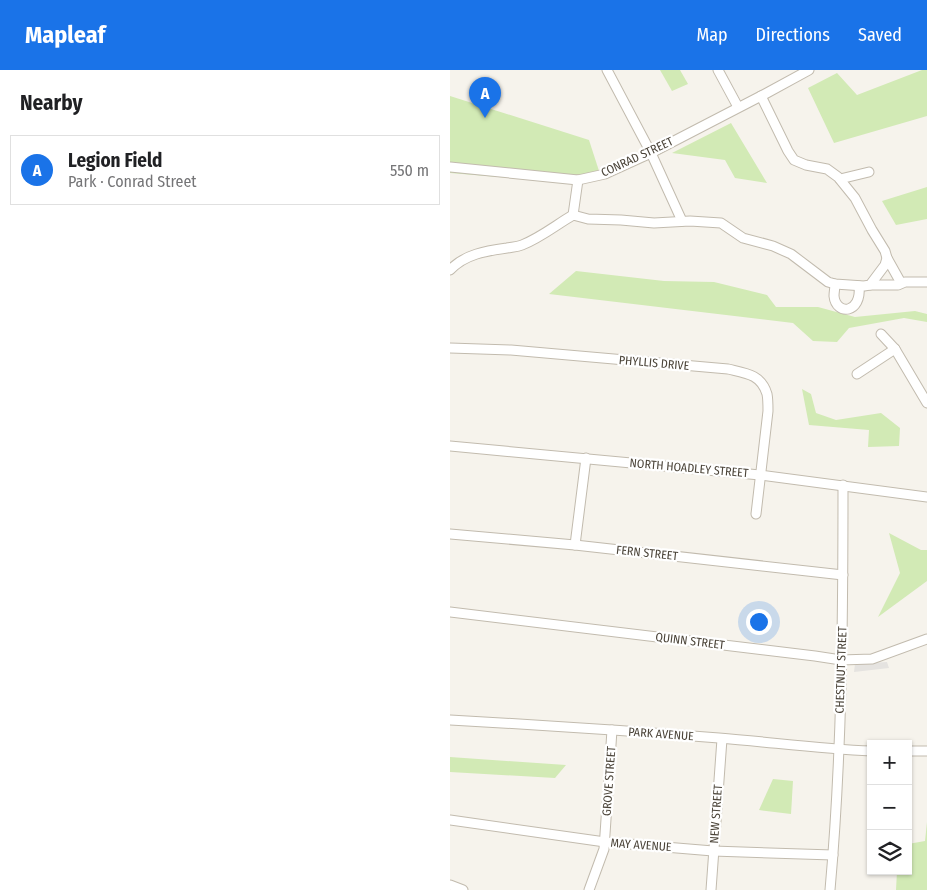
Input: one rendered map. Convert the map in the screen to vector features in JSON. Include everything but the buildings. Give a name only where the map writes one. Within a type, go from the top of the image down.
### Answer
[{"type":"street","points":[[607,70],[651,153],[682,221]]},
{"type":"street","points":[[718,70],[738,107]]},
{"type":"street","name":"CONRAD STREET","points":[[450,167],[578,180],[605,174],[651,153],[809,70]]},
{"type":"street","points":[[761,96],[794,160],[806,165],[827,169],[840,179],[855,198],[901,284]]},
{"type":"street","points":[[840,179],[869,172]]},
{"type":"street","points":[[573,215],[578,180]]},
{"type":"street","points":[[450,270],[456,263],[468,256],[490,250],[521,246],[573,215],[588,219],[654,224],[682,221],[721,223],[743,238],[773,246],[791,254],[828,282],[859,286],[927,282]]},
{"type":"street","points":[[870,285],[885,265],[887,258]]},
{"type":"street","points":[[835,284],[834,296],[836,301],[839,306],[848,309],[855,306],[858,301],[859,286]]},
{"type":"street","points":[[881,334],[894,349],[927,403]]},
{"type":"street","name":"PHYLLIS DRIVE","points":[[450,348],[511,350],[728,369],[750,374],[761,382],[767,395],[768,411],[756,514]]},
{"type":"street","points":[[857,374],[894,349]]},
{"type":"street","name":"NORTH HOADLEY STREET","points":[[450,446],[760,475],[927,497]]},
{"type":"street","points":[[576,545],[586,458]]},
{"type":"street","name":"CHESTNUT STREET","points":[[830,890],[841,660],[843,485]]},
{"type":"street","name":"FERN STREET","points":[[450,534],[576,545],[843,575]]},
{"type":"street","name":"QUINN STREET","points":[[450,612],[841,660],[872,658],[927,639]]},
{"type":"street","name":"PARK AVENUE","points":[[450,720],[722,738],[838,750],[867,751]]},
{"type":"street","name":"GROVE STREET","points":[[589,890],[602,857],[605,842],[612,730]]},
{"type":"street","name":"NEW STREET","points":[[711,890],[722,738]]},
{"type":"street","points":[[912,751],[927,751]]},
{"type":"street","name":"MAY AVENUE","points":[[450,820],[605,842],[713,851],[833,855]]},
{"type":"street","points":[[450,886],[463,890]]},
{"type":"green space","points":[[660,70],[680,70],[688,84],[672,91]]},
{"type":"green space","points":[[922,70],[927,70],[927,116],[834,143],[808,88],[837,73],[857,95]]},
{"type":"green space","points":[[450,96],[589,140],[600,174],[573,183],[450,173]]},
{"type":"green space","points":[[731,123],[767,183],[735,178],[725,160],[672,153]]},
{"type":"green space","points":[[927,187],[927,219],[896,225],[882,201]]},
{"type":"green space","points":[[576,271],[664,281],[714,282],[767,295],[776,307],[818,307],[855,317],[915,311],[927,314],[927,322],[904,318],[849,328],[837,342],[813,341],[793,323],[549,294]]},
{"type":"green space","points":[[802,389],[811,394],[816,413],[836,420],[881,413],[900,428],[899,446],[868,447],[869,430],[809,425]]},
{"type":"green space","points":[[889,533],[921,550],[927,550],[927,581],[878,617],[900,573]]},
{"type":"green space","points":[[450,757],[566,765],[555,778],[450,772]]},
{"type":"green space","points":[[773,779],[793,781],[791,814],[759,810]]},
{"type":"green space","points":[[927,822],[927,890],[896,890],[897,875],[912,875],[912,843],[925,841]]},
{"type":"shaded area","points":[[887,662],[889,668],[854,672],[855,664]]},
{"type":"place","name":"Legion Field","points":[[485,118]]}]
